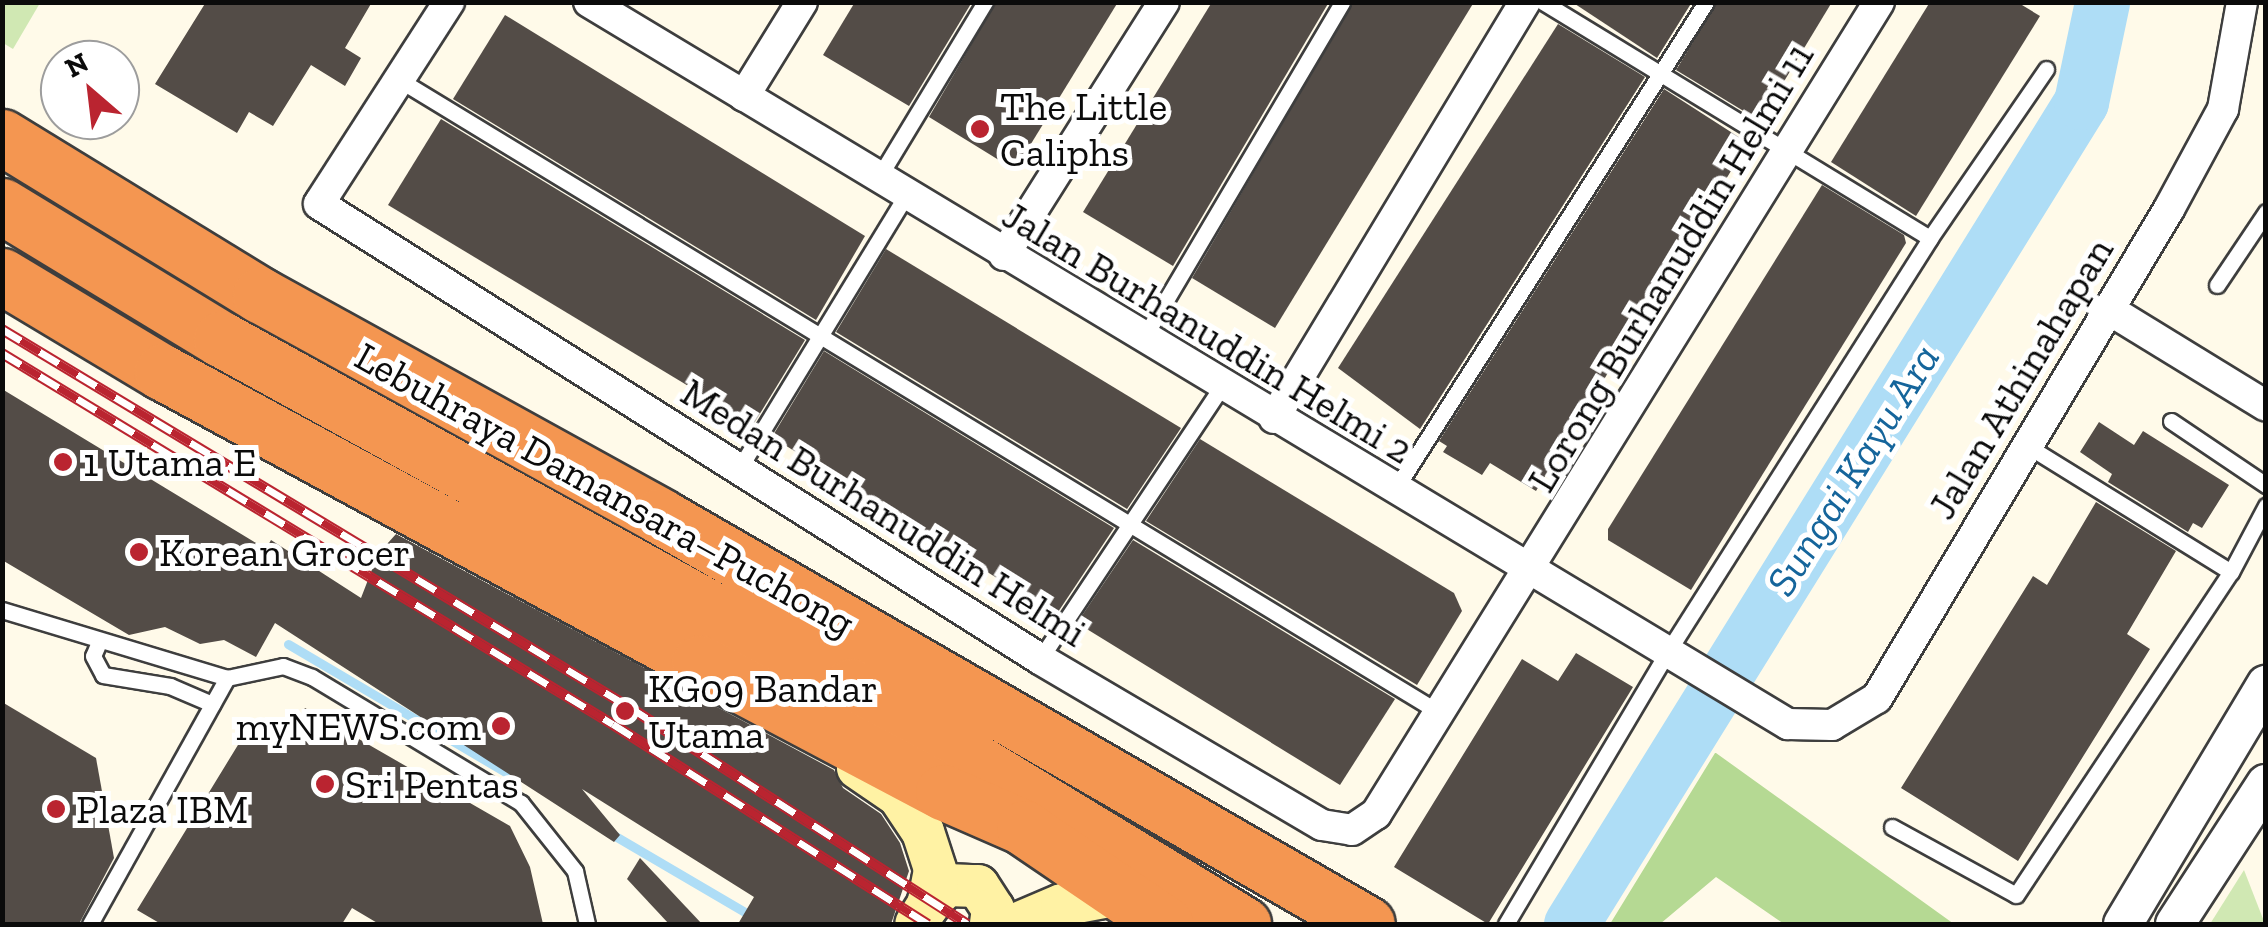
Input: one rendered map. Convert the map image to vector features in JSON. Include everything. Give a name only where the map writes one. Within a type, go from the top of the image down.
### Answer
[{"type":"highway","points":[[2,98],[521,409],[660,516]]},
{"type":"highway","name":"Lebuhraya Damansara–Puchong","points":[[2,138],[260,295],[660,516],[1366,924]]},
{"type":"highway","name":"Lebuhraya Damansara–Puchong","points":[[2,206],[221,339],[804,660],[1243,924]]},
{"type":"highway","points":[[2,276],[162,372],[699,662],[943,792],[1023,827]]},
{"type":"highway","points":[[804,660],[843,702],[1165,924]]},
{"type":"main road","points":[[699,662],[899,796],[923,832],[935,870],[922,915]]},
{"type":"main road","points":[[922,915],[946,885],[978,886],[994,909],[991,924]]},
{"type":"main road","points":[[1017,924],[1062,905],[1119,894]]},
{"type":"street","name":"Medan Burhanuddin Helmi","points":[[448,2],[318,204],[1040,659],[1322,825],[1352,830],[1376,814],[1529,573]]},
{"type":"street","points":[[744,96],[802,2]]},
{"type":"street","points":[[1004,255],[1164,2]]},
{"type":"street","points":[[1274,418],[1525,2]]},
{"type":"street","name":"Lorong Burhanuddin Helmi 11","points":[[1529,573],[1879,2]]},
{"type":"street","name":"Jalan Athinahapan","points":[[1788,724],[1832,725],[1876,698],[2223,109],[2242,2]]},
{"type":"street","name":"Jalan Burhanuddin Helmi 2","points":[[606,7],[1221,388],[1788,724]]},
{"type":"street","points":[[2108,309],[2266,406]]},
{"type":"street","points":[[2123,924],[2266,685]]},
{"type":"street","points":[[2176,924],[2266,784]]},
{"type":"lane","points":[[880,177],[985,2]]},
{"type":"lane","points":[[1144,340],[1342,2]]},
{"type":"lane","points":[[1542,2],[1930,238]]},
{"type":"lane","points":[[1394,491],[1663,75],[1706,2]]},
{"type":"lane","points":[[1506,924],[1668,652],[1930,238],[2046,69]]},
{"type":"lane","points":[[398,79],[820,333],[1126,526],[1440,713]]},
{"type":"lane","points":[[739,469],[906,195]]},
{"type":"lane","points":[[2217,285],[2266,212]]},
{"type":"lane","points":[[1040,659],[1221,388]]},
{"type":"lane","points":[[2171,421],[2266,485]]},
{"type":"lane","points":[[2026,444],[2230,572]]},
{"type":"lane","points":[[1892,827],[2016,895],[2230,572],[2266,506]]},
{"type":"lane","points":[[2,610],[227,678],[283,666],[312,677],[521,802],[576,871],[587,924]]},
{"type":"lane","points":[[100,642],[93,656],[103,675],[170,686],[212,704]]},
{"type":"lane","points":[[90,924],[227,678]]},
{"type":"green space","points":[[2,3],[40,3],[13,49],[3,43]]},
{"type":"green space","points":[[1715,753],[1954,924],[1784,924],[1716,877],[1660,924],[1610,924]]},
{"type":"green space","points":[[2244,870],[2265,924],[2210,924]]},
{"type":"building","points":[[206,2],[372,2],[345,48],[361,58],[345,86],[311,65],[273,126],[249,112],[237,133],[155,84]]},
{"type":"building","points":[[855,2],[972,2],[909,106],[823,55]]},
{"type":"building","points":[[996,2],[1118,2],[1015,170],[929,117]]},
{"type":"building","points":[[1212,2],[1329,2],[1173,266],[1083,212]]},
{"type":"building","points":[[1353,2],[1474,2],[1275,328],[1192,278]]},
{"type":"building","points":[[1572,2],[1692,2],[1657,58]]},
{"type":"building","points":[[1717,2],[1832,2],[1760,121],[1676,70]]},
{"type":"building","points":[[1930,2],[2017,2],[2040,16],[1916,216],[1831,162]]},
{"type":"building","points":[[505,15],[865,236],[816,320],[453,99]]},
{"type":"building","points":[[1558,24],[1645,77],[1420,429],[1338,368]]},
{"type":"building","points":[[1664,89],[1748,143],[1536,491],[1490,463],[1482,475],[1443,452],[1447,446],[1439,441]]},
{"type":"building","points":[[441,119],[805,340],[753,425],[388,205]]},
{"type":"building","points":[[1822,185],[1904,235],[1906,243],[1691,590],[1608,540],[1608,529]]},
{"type":"building","points":[[886,249],[1181,428],[1127,509],[836,332]]},
{"type":"building","points":[[824,351],[1114,528],[1056,615],[772,437]]},
{"type":"building","points":[[2,389],[266,549],[271,540],[361,598],[378,554],[396,534],[834,770],[843,788],[881,814],[900,843],[909,871],[891,924],[738,924],[754,897],[582,789],[620,835],[614,842],[275,623],[256,657],[224,640],[200,644],[165,627],[129,635],[2,560]]},
{"type":"building","points":[[2099,422],[2134,445],[2143,431],[2229,485],[2202,528],[2193,523],[2188,532],[2108,482],[2112,474],[2080,452]]},
{"type":"building","points":[[1200,439],[1454,593],[1462,611],[1417,685],[1146,521]]},
{"type":"building","points":[[2096,502],[2176,551],[2127,634],[2150,649],[2018,861],[1901,788],[2033,576],[2047,585]]},
{"type":"building","points":[[1133,540],[1395,699],[1340,785],[1077,623]]},
{"type":"building","points":[[1576,653],[1633,687],[1488,924],[1394,867],[1522,659],[1558,681]]},
{"type":"building","name":"Plaza IBM","points":[[2,702],[96,758],[114,858],[79,924],[2,924]]},
{"type":"building","name":"Sri Pentas","points":[[305,708],[510,826],[530,867],[543,924],[379,924],[352,908],[342,924],[161,924],[137,910],[252,722],[287,741]]},
{"type":"building","points":[[640,858],[702,924],[669,924],[627,879]]},
{"type":"waterway","name":"Sungai Kayu Ara","points":[[1571,924],[2081,102],[2102,2]]},
{"type":"waterway","points":[[288,644],[514,777]]},
{"type":"waterway","points":[[610,833],[765,924]]},
{"type":"railway","points":[[2,329],[628,706],[967,924]]},
{"type":"railway","points":[[2,353],[613,724],[928,924]]},
{"type":"place","name":"The Little Caliphs","points":[[980,129]]},
{"type":"place","name":"1 Utama E","points":[[63,462]]},
{"type":"place","name":"Korean Grocer","points":[[139,552]]},
{"type":"place","name":"KG09 Bandar Utama","points":[[625,711]]},
{"type":"place","name":"myNEWS.com","points":[[501,726]]},
{"type":"place","name":"Sri Pentas","points":[[325,784]]},
{"type":"place","name":"Plaza IBM","points":[[56,809]]}]
